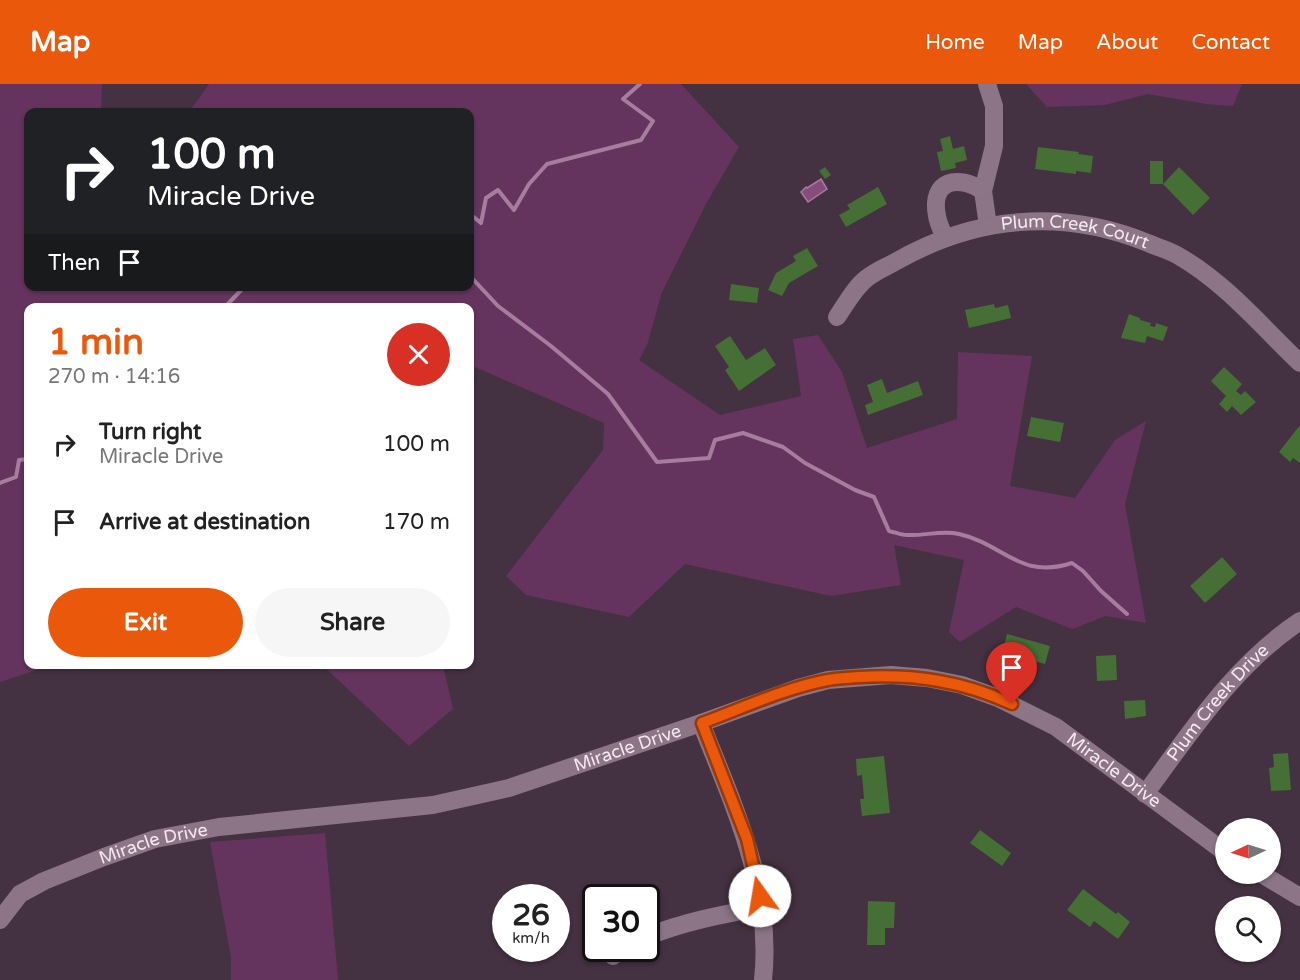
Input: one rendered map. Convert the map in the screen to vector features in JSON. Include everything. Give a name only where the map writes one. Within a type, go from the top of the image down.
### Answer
[{"type":"street","points":[[987,84],[994,106],[994,146],[983,191],[988,226]]},
{"type":"street","points":[[945,238],[937,217],[936,203],[942,186],[948,182],[964,181],[983,191]]},
{"type":"street","name":"Plum Creek Court","points":[[837,317],[856,288],[867,278],[922,246],[988,226],[1041,220],[1082,224],[1124,233],[1176,255],[1223,286],[1300,363]]},
{"type":"street","name":"Plum Creek Drive","points":[[1145,794],[1217,697],[1251,661],[1300,621]]},
{"type":"street","name":"Miracle Drive","points":[[0,920],[20,894],[44,881],[155,839],[219,827],[433,805],[509,788],[798,688],[828,680],[891,675],[927,678],[962,685],[1026,711],[1056,728],[1215,845]]},
{"type":"street","points":[[702,723],[747,839],[763,907],[763,980]]},
{"type":"street","points":[[1278,884],[1300,897]]},
{"type":"street","points":[[660,932],[728,913],[763,907]]},
{"type":"shaded area","points":[[0,84],[102,84],[101,108],[24,108],[24,291],[474,291],[474,108],[192,108],[209,84],[681,84],[739,147],[706,204],[662,292],[647,345],[639,360],[720,415],[801,396],[793,339],[818,335],[842,372],[867,448],[957,419],[958,352],[1032,356],[1010,486],[1075,498],[1115,440],[1146,421],[1125,504],[1146,623],[1106,616],[1072,629],[1016,607],[960,642],[949,632],[964,560],[894,545],[901,585],[831,596],[685,564],[629,617],[526,595],[506,576],[603,450],[604,423],[474,367],[474,303],[24,303],[24,669],[40,669],[0,682]]},
{"type":"shaded area","points":[[1026,84],[1242,84],[1233,106],[1148,94],[1105,105],[1047,107]]},
{"type":"shaded area","points":[[821,179],[827,189],[808,202],[801,192]]},
{"type":"shaded area","points":[[326,669],[444,669],[453,709],[409,746]]},
{"type":"shaded area","points":[[325,833],[338,980],[231,980],[231,958],[210,842]]},
{"type":"building","points":[[950,136],[953,149],[964,146],[967,160],[955,163],[956,168],[941,171],[937,152],[943,151],[940,139]]},
{"type":"building","points":[[1038,147],[1093,156],[1091,173],[1076,171],[1076,174],[1035,169]]},
{"type":"building","points":[[1150,161],[1163,161],[1163,184],[1150,184]]},
{"type":"building","points":[[825,167],[831,175],[825,179],[819,171]]},
{"type":"building","points":[[1179,167],[1210,198],[1193,215],[1163,184]]},
{"type":"building","points":[[878,187],[887,204],[846,227],[839,215],[850,209],[847,205]]},
{"type":"building","points":[[807,248],[818,266],[789,283],[782,296],[768,290],[776,273],[796,261],[793,256]]},
{"type":"building","points":[[731,284],[759,288],[757,303],[729,300]]},
{"type":"building","points":[[994,304],[995,308],[1008,305],[1011,318],[969,328],[965,310]]},
{"type":"building","points":[[1129,314],[1151,323],[1150,326],[1155,327],[1156,323],[1168,327],[1163,341],[1147,336],[1145,343],[1121,338]]},
{"type":"building","points":[[730,336],[746,360],[765,348],[776,365],[739,391],[725,370],[729,367],[715,346]]},
{"type":"building","points":[[1224,367],[1242,384],[1236,391],[1241,395],[1245,391],[1256,402],[1241,415],[1232,406],[1227,412],[1219,404],[1226,396],[1211,381]]},
{"type":"building","points":[[882,379],[887,393],[918,381],[923,395],[868,415],[865,405],[873,402],[867,385]]},
{"type":"building","points":[[1031,417],[1064,423],[1060,442],[1027,436]]},
{"type":"building","points":[[1300,425],[1300,463],[1293,458],[1290,462],[1279,452]]},
{"type":"building","points":[[1222,557],[1237,574],[1205,603],[1190,586]]},
{"type":"building","points":[[1007,634],[1050,646],[1045,664],[1002,653]]},
{"type":"building","points":[[1116,655],[1117,680],[1097,681],[1096,656]]},
{"type":"building","points":[[1145,700],[1146,716],[1125,719],[1124,701]]},
{"type":"building","points":[[1288,753],[1291,790],[1271,791],[1269,768],[1274,767],[1273,754]]},
{"type":"building","points":[[884,756],[890,813],[862,816],[860,799],[864,799],[862,775],[857,776],[856,759]]},
{"type":"building","points":[[980,830],[1011,853],[1002,866],[970,843]]},
{"type":"building","points":[[1083,889],[1130,922],[1118,939],[1094,921],[1090,927],[1067,910]]},
{"type":"building","points":[[868,901],[895,902],[894,928],[885,928],[885,945],[867,945]]},
{"type":"waterway","points":[[474,217],[481,223],[486,198],[498,190],[514,210],[529,184],[547,164],[641,140],[653,121],[623,99],[640,84]]},
{"type":"waterway","points":[[474,280],[498,306],[551,346],[608,394],[657,462],[709,458],[715,440],[743,433],[783,447],[805,463],[855,490],[874,497],[889,531],[902,535],[959,534],[988,545],[1013,559],[1038,567],[1054,567],[1072,563],[1127,614]]},
{"type":"waterway","points":[[229,303],[240,291]]},
{"type":"waterway","points":[[0,483],[16,477],[19,460],[24,459]]},
{"type":"route","points":[[760,896],[747,839],[702,723],[798,688],[828,680],[891,675],[927,678],[962,685],[1012,704]]}]
